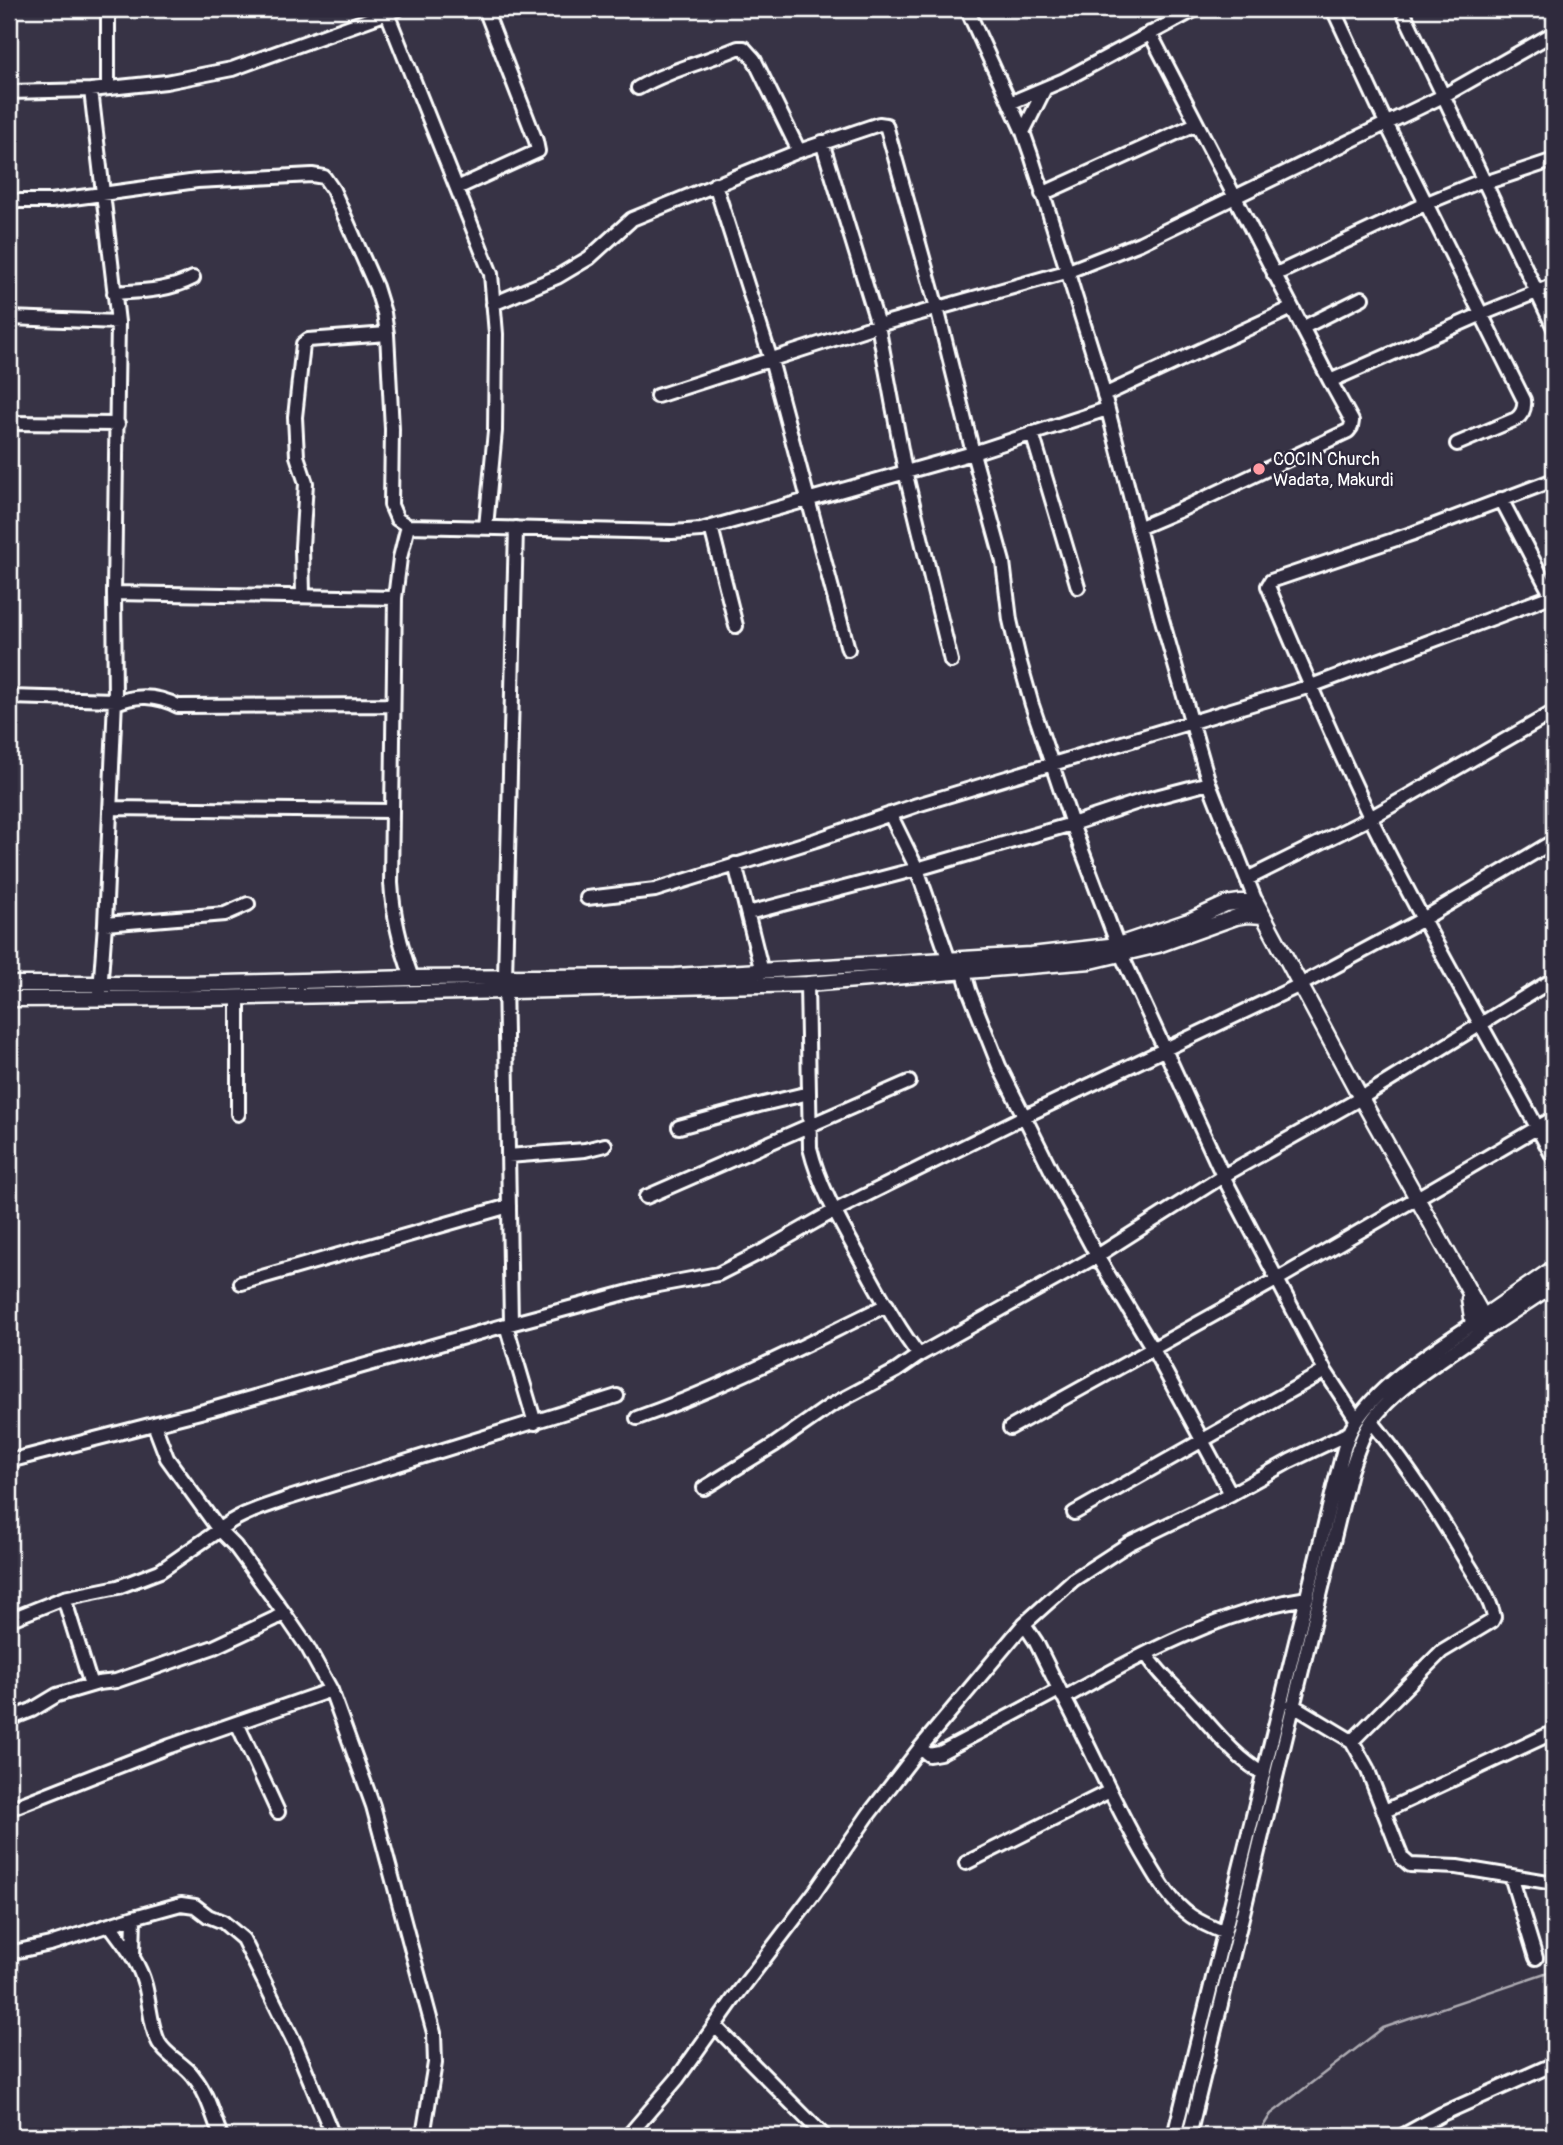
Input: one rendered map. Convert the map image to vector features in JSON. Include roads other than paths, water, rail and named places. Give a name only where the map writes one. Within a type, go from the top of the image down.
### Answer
[{"type":"main road","points":[[9,984],[238,997],[762,972],[1091,961],[1226,904],[1256,902],[1468,1291],[1482,1322]]},
{"type":"main road","points":[[1120,950],[1158,944],[1236,917],[1262,916]]},
{"type":"main road","points":[[9,999],[100,991],[412,978],[505,984],[807,984],[956,966]]},
{"type":"main road","points":[[1482,1322],[1497,1307],[1554,1268]]},
{"type":"main road","points":[[1482,1322],[1554,1284]]},
{"type":"main road","points":[[1468,1291],[1497,1307]]},
{"type":"street","points":[[108,9],[108,88]]},
{"type":"street","points":[[457,188],[538,151],[485,9]]},
{"type":"street","points":[[967,9],[1023,132],[1104,395],[1160,613],[1209,783],[1256,902]]},
{"type":"street","points":[[1333,9],[1386,123],[1524,400],[1524,408],[1516,419],[1457,444]]},
{"type":"street","points":[[1402,9],[1554,328]]},
{"type":"street","points":[[1010,103],[1044,90],[1191,10]]},
{"type":"street","points":[[9,92],[92,90],[166,82],[232,69],[392,11],[457,188],[490,268],[496,334],[495,431],[486,527]]},
{"type":"street","points":[[1138,528],[1348,431],[1352,421],[1150,33]]},
{"type":"street","points":[[657,396],[878,325],[1066,272],[1139,243],[1443,96],[1554,33]]},
{"type":"street","points":[[638,88],[668,73],[744,48],[754,59],[799,151]]},
{"type":"street","points":[[92,90],[118,322],[114,702],[111,808],[100,991]]},
{"type":"street","points":[[1023,132],[1044,90]]},
{"type":"street","points":[[494,304],[557,277],[589,258],[632,219],[822,142],[878,124],[886,125],[1003,562],[1016,646],[1032,705],[1072,824],[1120,950],[1223,1177],[1325,1371],[1357,1420]]},
{"type":"street","points":[[1042,194],[1196,124]]},
{"type":"street","points":[[822,142],[878,325],[905,471],[951,661]]},
{"type":"street","points":[[1274,275],[1427,203],[1554,160]]},
{"type":"street","points":[[9,201],[51,201],[197,181],[312,175],[324,177],[333,190],[376,287],[387,334],[392,429],[391,505],[397,519],[408,526],[672,532],[711,527],[973,453],[1107,409]]},
{"type":"street","points":[[715,184],[771,360],[848,649]]},
{"type":"street","points":[[114,293],[177,286],[193,278]]},
{"type":"street","points":[[1330,382],[1554,285]]},
{"type":"street","points":[[1302,328],[1362,298]]},
{"type":"street","points":[[1104,395],[1292,308]]},
{"type":"street","points":[[9,318],[118,322]]},
{"type":"street","points":[[303,596],[302,547],[306,483],[297,456],[295,417],[303,344],[308,340],[387,334]]},
{"type":"street","points":[[9,423],[118,424]]},
{"type":"street","points":[[1032,433],[1078,587]]},
{"type":"street","points":[[1554,480],[1414,533],[1269,582],[1268,586],[1370,818],[1554,1159]]},
{"type":"street","points":[[587,898],[655,890],[890,814],[1311,686],[1553,597],[1501,499]]},
{"type":"street","points":[[408,526],[400,558],[395,598],[392,903],[404,957],[412,978]]},
{"type":"street","points":[[711,527],[736,626]]},
{"type":"street","points":[[516,528],[505,984],[509,1324],[535,1423]]},
{"type":"street","points":[[114,593],[395,598]]},
{"type":"street","points":[[9,696],[114,702],[137,697],[164,699],[178,706],[393,705]]},
{"type":"street","points":[[1247,879],[1370,818],[1554,712]]},
{"type":"street","points":[[748,913],[917,869],[1209,783]]},
{"type":"street","points":[[111,808],[392,811]]},
{"type":"street","points":[[890,814],[917,869],[999,1066],[1055,1178],[1097,1256],[1153,1349],[1231,1494]]},
{"type":"street","points":[[9,1461],[154,1424],[648,1287],[718,1274],[834,1211],[1025,1116],[1300,985],[1423,919],[1554,841]]},
{"type":"street","points":[[735,864],[762,972]]},
{"type":"street","points":[[105,924],[225,914],[248,904]]},
{"type":"street","points":[[704,1488],[774,1445],[830,1406],[1097,1256],[1223,1177],[1361,1098],[1554,979]]},
{"type":"street","points":[[807,984],[810,1148],[815,1168],[834,1211],[887,1305],[919,1355]]},
{"type":"street","points":[[238,997],[238,1114]]},
{"type":"street","points":[[646,1197],[909,1082]]},
{"type":"street","points":[[679,1127],[809,1093]]},
{"type":"street","points":[[1010,1428],[1278,1279],[1554,1118]]},
{"type":"street","points":[[508,1156],[585,1150],[606,1144]]},
{"type":"street","points":[[241,1283],[509,1206]]},
{"type":"street","points":[[637,1418],[730,1381],[887,1305]]},
{"type":"street","points":[[1174,2136],[1349,1433],[1367,1405],[1406,1371],[1482,1322]]},
{"type":"street","points":[[1188,2136],[1292,1705],[1350,1472],[1359,1446],[1372,1422],[1389,1401],[1482,1322]]},
{"type":"street","points":[[1074,1513],[1325,1371]]},
{"type":"street","points":[[9,1620],[64,1598],[118,1587],[160,1571],[231,1520],[289,1498],[617,1396]]},
{"type":"street","points":[[1352,1741],[1442,1651],[1492,1621],[1494,1617],[1472,1570],[1435,1509],[1399,1455],[1372,1422]]},
{"type":"street","points":[[154,1424],[167,1458],[284,1613],[308,1648],[331,1690],[373,1806],[434,2033],[435,2063],[423,2136]]},
{"type":"street","points":[[628,2136],[677,2079],[920,1748],[1024,1624],[1073,1580],[1130,1543],[1349,1433]]},
{"type":"street","points":[[64,1598],[91,1685]]},
{"type":"street","points":[[920,1748],[929,1755],[940,1753],[1204,1628],[1273,1603],[1307,1598]]},
{"type":"street","points":[[9,1719],[32,1710],[57,1695],[116,1681],[214,1647],[284,1613]]},
{"type":"street","points":[[1024,1624],[1084,1735],[1126,1826],[1161,1883],[1191,1916],[1225,1933]]},
{"type":"street","points":[[1146,1654],[1159,1674],[1236,1753],[1264,1774]]},
{"type":"street","points":[[9,1810],[170,1746],[331,1690]]},
{"type":"street","points":[[1292,1705],[1352,1741],[1367,1768],[1402,1858],[1410,1865],[1457,1867],[1554,1883]]},
{"type":"street","points":[[237,1723],[278,1812]]},
{"type":"street","points":[[1385,1811],[1554,1732]]},
{"type":"street","points":[[966,1863],[1110,1791]]},
{"type":"street","points":[[1511,1876],[1536,1958]]},
{"type":"street","points":[[9,1953],[50,1944],[134,1917],[189,1903],[223,1922],[243,1939],[295,2044],[333,2136]]},
{"type":"street","points":[[133,1955],[134,1917]]},
{"type":"street","points":[[110,1925],[133,1955],[145,1984],[150,2015],[159,2042],[196,2079],[221,2136]]},
{"type":"street","points":[[715,2026],[824,2136]]},
{"type":"street","points":[[1402,2136],[1442,2114],[1554,2064]]},
{"type":"waterway","points":[[1257,2136],[1271,2114],[1383,2028],[1554,1970]]},
{"type":"place","name":"COCIN Church Wadata, Makurdi","points":[[1259,469]]}]
